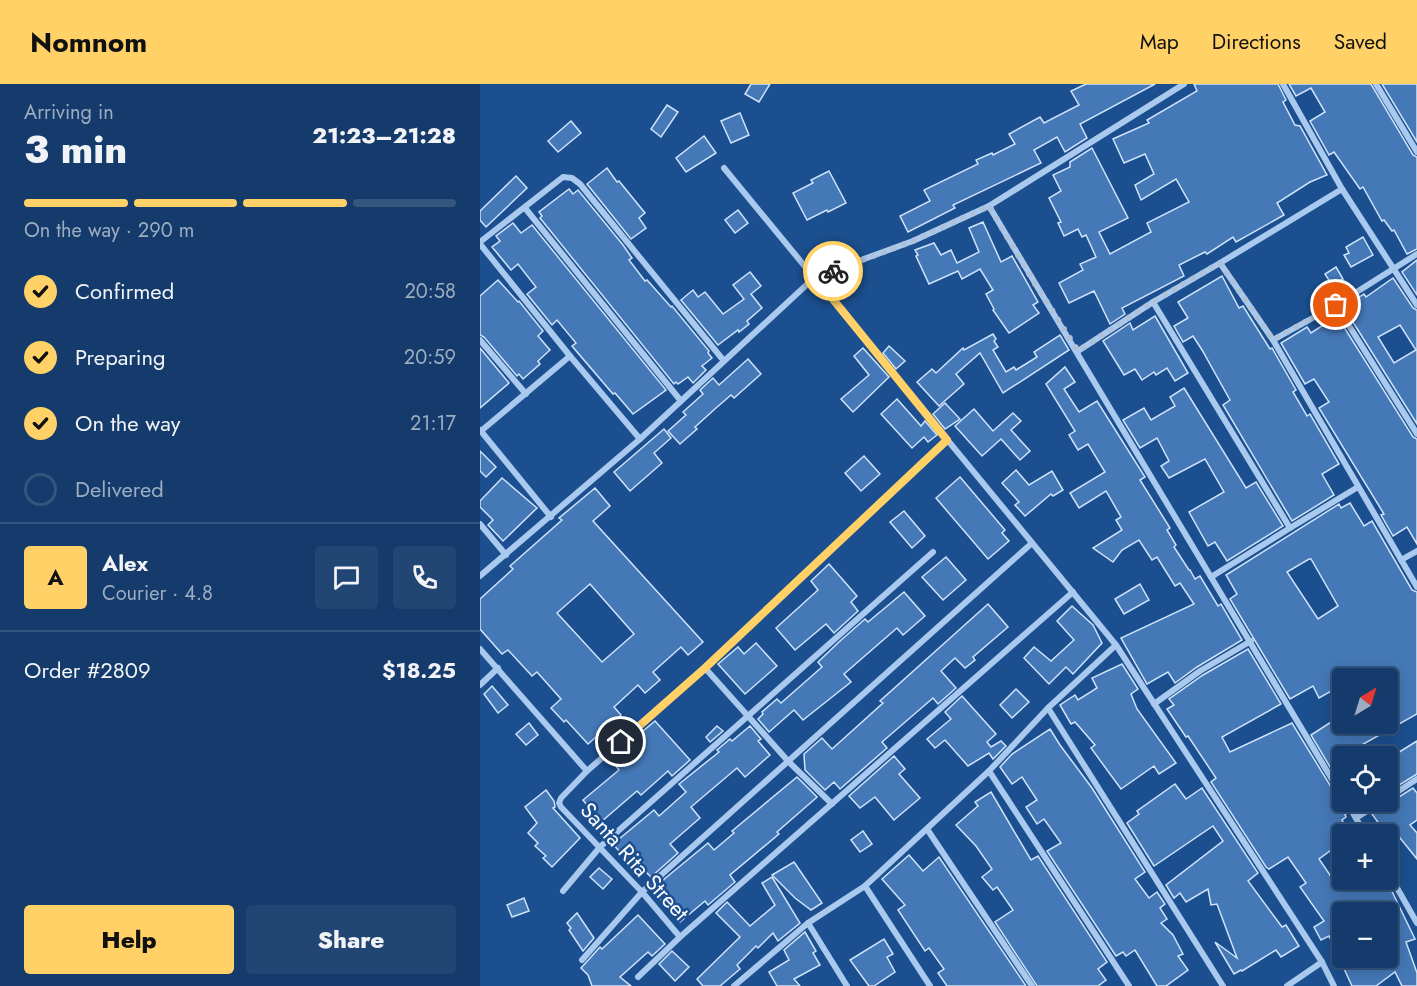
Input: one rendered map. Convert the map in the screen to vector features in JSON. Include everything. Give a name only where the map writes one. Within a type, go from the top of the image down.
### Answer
[{"type":"street","points":[[480,576],[640,439],[815,277],[913,241],[989,206],[1184,84]]},
{"type":"street","points":[[1283,84],[1342,189],[1417,305]]},
{"type":"street","points":[[1377,84],[1417,152]]},
{"type":"street","points":[[724,168],[1116,645],[1322,962],[1334,986]]},
{"type":"street","points":[[640,439],[480,243],[563,177],[572,178],[580,184],[724,361]]},
{"type":"street","points":[[1078,351],[1153,302],[1342,189]]},
{"type":"street","points":[[989,206],[1078,351],[1332,779]]},
{"type":"street","points":[[525,208],[681,401]]},
{"type":"street","points":[[1273,340],[1336,305],[1417,254]]},
{"type":"street","points":[[1220,263],[1273,340],[1417,586]]},
{"type":"street","points":[[1153,302],[1290,528]]},
{"type":"street","points":[[1336,305],[1417,434]]},
{"type":"street","points":[[480,340],[526,394]]},
{"type":"street","points":[[551,517],[480,431],[570,356]]},
{"type":"street","name":"Santa Rita Street","points":[[680,938],[642,892],[559,803],[561,798],[587,771],[705,668],[947,440]]},
{"type":"street","points":[[1211,577],[1358,487]]},
{"type":"street","points":[[480,524],[506,555]]},
{"type":"street","points":[[582,960],[642,892],[1032,543]]},
{"type":"street","points":[[1401,560],[1417,551]]},
{"type":"street","points":[[563,891],[600,847],[933,552]]},
{"type":"street","points":[[638,977],[1072,592]]},
{"type":"street","points":[[1154,704],[1200,670],[1251,641]]},
{"type":"street","points":[[734,986],[808,923],[865,886],[989,771],[1048,708],[1116,645]]},
{"type":"street","points":[[480,649],[587,771]]},
{"type":"street","points":[[480,685],[498,668]]},
{"type":"street","points":[[705,668],[788,760],[832,804]]},
{"type":"street","points":[[1048,708],[1223,986]]},
{"type":"street","points":[[989,771],[1129,986]]},
{"type":"street","points":[[1398,791],[1417,779]]},
{"type":"street","points":[[1352,812],[1359,824]]},
{"type":"street","points":[[1356,818],[1366,812]]},
{"type":"street","points":[[927,829],[1032,986]]},
{"type":"street","points":[[865,886],[930,986]]},
{"type":"street","points":[[1398,889],[1417,922]]},
{"type":"street","points":[[808,923],[847,986]]},
{"type":"street","points":[[1287,986],[1322,962]]},
{"type":"street","points":[[743,978],[749,986]]},
{"type":"building","points":[[751,84],[770,84],[759,102],[745,94]]},
{"type":"building","points":[[1086,84],[1155,84],[1080,124],[1087,138],[1065,152],[1057,137],[1034,150],[1041,163],[953,205],[955,208],[908,232],[900,216],[930,201],[924,190],[978,164],[976,160],[992,153],[993,155],[1015,144],[1009,134],[1040,117],[1044,123],[1079,105],[1071,91]]},
{"type":"building","points":[[1194,84],[1278,84],[1286,100],[1283,102],[1295,125],[1300,126],[1327,175],[1310,182],[1277,203],[1284,215],[1236,242],[1233,237],[1207,254],[1205,252],[1179,265],[1184,276],[1122,308],[1125,314],[1110,324],[1094,291],[1069,303],[1059,283],[1083,270],[1080,264],[1096,257],[1086,235],[1082,237],[1078,229],[1064,236],[1058,223],[1061,222],[1049,198],[1061,191],[1053,175],[1070,167],[1070,162],[1092,148],[1128,218],[1099,232],[1110,254],[1151,232],[1147,223],[1189,202],[1176,179],[1141,200],[1135,185],[1154,174],[1145,154],[1124,163],[1113,139],[1149,123],[1147,120],[1197,91]]},
{"type":"building","points":[[1289,84],[1371,84],[1413,155],[1417,157],[1417,249],[1407,254],[1394,230],[1392,231],[1384,220],[1382,221],[1363,187],[1360,189],[1334,152],[1329,155],[1310,121],[1325,112],[1311,88],[1296,96]]},
{"type":"building","points":[[1382,84],[1417,84],[1417,142]]},
{"type":"building","points":[[667,105],[678,112],[661,137],[651,129]]},
{"type":"building","points":[[740,113],[749,135],[731,143],[721,121]]},
{"type":"building","points":[[571,121],[581,133],[558,152],[548,141]]},
{"type":"building","points":[[704,136],[716,153],[686,172],[676,158]]},
{"type":"building","points":[[607,168],[645,213],[639,218],[646,228],[631,239],[587,184]]},
{"type":"building","points":[[829,171],[846,203],[807,220],[793,193],[813,183],[811,180]]},
{"type":"building","points":[[516,176],[527,188],[486,227],[480,220],[480,211]]},
{"type":"building","points":[[569,189],[573,194],[578,190],[623,245],[632,258],[629,260],[645,281],[647,280],[672,306],[709,351],[712,358],[702,366],[706,370],[693,383],[688,377],[674,384],[540,218],[542,216],[539,212]]},
{"type":"building","points":[[738,210],[748,223],[735,233],[725,220]]},
{"type":"building","points":[[983,222],[1001,262],[1012,256],[1038,302],[1033,305],[1039,313],[1009,333],[993,310],[986,294],[993,290],[980,269],[962,279],[958,271],[929,284],[916,256],[918,255],[915,250],[934,243],[941,255],[951,250],[957,263],[979,252],[969,228]]},
{"type":"building","points":[[513,223],[521,233],[532,225],[666,390],[633,414],[615,393],[613,394],[572,346],[576,343],[557,320],[552,325],[527,294],[536,287],[518,264],[511,270],[492,247],[500,241],[496,236]]},
{"type":"building","points":[[1363,237],[1373,255],[1351,267],[1344,255],[1349,253],[1346,247]]},
{"type":"building","points":[[1417,260],[1417,295],[1402,272]]},
{"type":"building","points":[[1336,267],[1343,279],[1332,285],[1325,274]]},
{"type":"building","points":[[750,272],[761,286],[751,294],[762,308],[747,321],[749,324],[718,345],[681,300],[693,290],[698,297],[705,292],[723,314],[744,299],[733,285]]},
{"type":"building","points":[[1222,276],[1239,308],[1243,306],[1270,349],[1272,348],[1296,390],[1293,392],[1307,416],[1310,414],[1339,464],[1322,474],[1334,495],[1292,521],[1223,405],[1230,400],[1202,350],[1193,336],[1183,342],[1174,326],[1188,318],[1178,302]]},
{"type":"building","points":[[1393,278],[1413,308],[1417,310],[1417,424],[1346,311],[1348,310],[1346,305],[1364,294],[1366,297]],"holes":[[[1400,325],[1416,350],[1394,363],[1378,337]]]},
{"type":"building","points":[[498,280],[519,301],[543,331],[538,336],[550,350],[538,361],[540,364],[523,379],[519,374],[517,376],[480,335],[480,296]]},
{"type":"building","points":[[1155,316],[1188,373],[1175,381],[1167,368],[1156,375],[1154,372],[1142,380],[1135,369],[1124,375],[1103,341],[1130,323],[1133,330]]},
{"type":"building","points":[[1337,316],[1413,437],[1417,439],[1417,544],[1407,527],[1393,536],[1381,515],[1384,514],[1319,408],[1329,402],[1314,379],[1305,384],[1281,343],[1307,327],[1311,333]]},
{"type":"building","points":[[993,334],[998,347],[993,350],[1006,372],[1014,367],[1016,370],[1037,357],[1034,352],[1060,335],[1069,350],[1003,393],[980,353],[956,374],[964,384],[939,406],[917,382],[932,369],[936,373],[963,348],[964,350]]},
{"type":"building","points":[[889,346],[905,361],[896,369],[883,353]]},
{"type":"building","points":[[480,348],[509,383],[480,408]]},
{"type":"building","points":[[863,348],[889,377],[853,412],[841,399],[869,375],[854,356]]},
{"type":"building","points":[[748,359],[761,374],[734,398],[731,395],[695,427],[697,429],[680,444],[668,431],[686,415],[683,412],[703,394],[700,390],[713,378],[719,385]]},
{"type":"building","points":[[1065,367],[1075,382],[1064,389],[1079,412],[1097,401],[1145,477],[1140,480],[1170,528],[1167,530],[1176,545],[1174,547],[1195,579],[1200,576],[1218,606],[1221,604],[1242,640],[1175,683],[1168,672],[1147,684],[1121,638],[1194,604],[1180,583],[1175,586],[1157,557],[1152,560],[1139,540],[1122,550],[1113,562],[1093,548],[1122,530],[1116,520],[1121,517],[1106,491],[1079,508],[1070,493],[1105,472],[1088,444],[1078,450],[1069,435],[1075,431],[1046,384]]},
{"type":"building","points":[[1184,388],[1246,488],[1256,482],[1283,526],[1227,561],[1215,542],[1208,546],[1189,512],[1224,492],[1205,459],[1169,478],[1161,466],[1169,461],[1157,438],[1140,448],[1123,420],[1144,408],[1151,420],[1175,406],[1170,397]]},
{"type":"building","points":[[897,399],[921,426],[925,421],[937,435],[928,442],[924,437],[912,448],[881,414]]},
{"type":"building","points":[[945,403],[960,419],[945,429],[933,414]]},
{"type":"building","points":[[974,409],[993,431],[1013,413],[1021,421],[1011,430],[1030,451],[1020,460],[1001,439],[982,456],[955,426]]},
{"type":"building","points":[[664,429],[671,438],[654,453],[662,463],[630,491],[614,472]]},
{"type":"building","points":[[480,451],[496,467],[486,477],[480,471]]},
{"type":"building","points":[[864,456],[880,474],[861,491],[845,473]]},
{"type":"building","points":[[1016,470],[1029,485],[1052,471],[1063,490],[1053,496],[1051,494],[1025,516],[1015,505],[1019,502],[1002,483]]},
{"type":"building","points":[[960,477],[1005,530],[1002,533],[1009,541],[988,559],[936,498]]},
{"type":"building","points":[[502,478],[537,508],[503,541],[488,525],[493,520],[480,507],[480,501]]},
{"type":"building","points":[[595,488],[610,506],[593,521],[703,642],[688,655],[681,647],[653,672],[660,680],[645,693],[638,685],[614,707],[621,715],[588,744],[566,720],[564,722],[551,708],[561,699],[537,672],[532,676],[508,650],[502,654],[480,629],[480,599],[513,569],[510,566],[562,520],[559,518]],"holes":[[[590,584],[634,634],[602,662],[557,613]]]},
{"type":"building","points":[[1350,503],[1364,526],[1372,521],[1412,590],[1417,592],[1417,714],[1398,725],[1398,668],[1332,668],[1332,691],[1319,698],[1313,686],[1290,699],[1230,599],[1237,594],[1226,575],[1339,504],[1341,508]],"holes":[[[1311,559],[1338,606],[1318,619],[1287,572]]]},
{"type":"building","points":[[904,511],[925,536],[912,548],[890,522]]},
{"type":"building","points":[[946,557],[966,580],[943,600],[922,577]]},
{"type":"building","points":[[829,564],[857,596],[851,602],[858,611],[834,633],[826,624],[795,650],[776,628],[818,590],[811,581]]},
{"type":"building","points":[[1140,584],[1149,600],[1124,614],[1115,599]]},
{"type":"building","points":[[904,592],[925,616],[903,635],[897,628],[844,674],[851,682],[803,720],[794,710],[769,732],[758,719],[763,714],[762,712],[777,699],[781,703],[822,667],[818,662],[840,641],[865,619],[868,622]]},
{"type":"building","points":[[988,604],[1008,627],[973,657],[975,660],[965,668],[955,658],[941,671],[956,688],[938,704],[933,698],[882,742],[887,748],[840,789],[834,782],[825,790],[805,770],[804,754],[822,738],[832,749],[883,703],[880,701]]},
{"type":"building","points":[[1072,606],[1093,625],[1102,643],[1073,674],[1066,667],[1049,684],[1024,658],[1034,647],[1051,661],[1074,640],[1057,621]]},
{"type":"building","points":[[756,643],[777,666],[745,694],[718,664],[738,647],[744,654]]},
{"type":"building","points":[[1248,649],[1281,704],[1222,737],[1230,752],[1292,723],[1332,788],[1332,812],[1347,813],[1342,820],[1344,824],[1332,824],[1332,849],[1319,859],[1332,878],[1332,890],[1391,890],[1397,902],[1332,902],[1332,943],[1329,936],[1321,940],[1314,927],[1324,921],[1300,887],[1306,883],[1288,857],[1269,869],[1266,867],[1211,782],[1216,778],[1167,709],[1174,705],[1169,699],[1203,675]]},
{"type":"building","points":[[1122,664],[1138,689],[1131,694],[1137,709],[1176,763],[1159,774],[1154,766],[1121,789],[1091,748],[1095,745],[1075,722],[1071,724],[1060,705],[1075,695],[1078,700],[1097,688],[1092,678]]},
{"type":"building","points":[[492,686],[508,705],[498,713],[484,694]]},
{"type":"building","points":[[1016,689],[1029,702],[1012,718],[1000,705]]},
{"type":"building","points":[[962,696],[996,734],[987,742],[991,747],[1001,741],[1006,746],[993,759],[989,753],[968,766],[945,740],[935,748],[927,739],[951,719],[945,712]]},
{"type":"building","points":[[655,721],[690,760],[672,776],[668,771],[641,795],[637,791],[601,822],[583,800],[619,770],[616,766],[643,743],[637,736]]},
{"type":"building","points":[[1332,721],[1332,734],[1381,734],[1360,746],[1332,746],[1332,770],[1311,735]]},
{"type":"building","points":[[529,723],[538,735],[526,745],[516,734]]},
{"type":"building","points":[[717,726],[723,731],[710,742],[706,737]]},
{"type":"building","points":[[750,726],[761,739],[758,741],[770,755],[745,777],[737,768],[691,807],[700,818],[670,844],[678,853],[651,877],[644,870],[639,874],[613,844],[654,810],[659,816],[686,792],[679,784],[719,752],[717,750],[730,739],[732,741]]},
{"type":"building","points":[[1050,729],[1092,788],[1145,872],[1135,879],[1149,898],[1157,892],[1165,904],[1160,908],[1167,919],[1161,923],[1173,935],[1183,954],[1178,956],[1188,970],[1166,986],[1157,986],[1135,950],[1126,956],[1123,952],[1116,956],[1047,851],[1061,843],[1044,819],[1037,824],[1026,807],[1037,800],[1022,777],[1012,784],[1000,767],[1012,754]]},
{"type":"building","points":[[1417,741],[1417,774],[1398,786],[1398,753]]},
{"type":"building","points":[[894,756],[905,769],[899,774],[920,798],[894,820],[875,797],[860,808],[849,796]]},
{"type":"building","points":[[797,777],[817,797],[777,832],[779,834],[730,875],[735,882],[708,905],[705,901],[680,922],[660,898],[665,894],[657,885],[708,843],[714,850],[734,833],[732,831]]},
{"type":"building","points":[[1175,784],[1186,799],[1202,788],[1258,873],[1248,881],[1282,927],[1286,925],[1299,946],[1281,957],[1276,950],[1234,974],[1215,942],[1237,958],[1217,904],[1211,905],[1208,889],[1186,902],[1180,893],[1174,898],[1166,885],[1223,841],[1213,826],[1154,866],[1127,823],[1139,814],[1137,811]]},
{"type":"building","points":[[1413,788],[1417,793],[1417,820],[1410,825],[1417,833],[1417,859],[1398,835],[1398,824],[1379,824],[1372,814],[1398,812],[1398,798]]},
{"type":"building","points":[[546,790],[554,801],[555,807],[553,808],[580,838],[552,867],[543,858],[546,856],[535,846],[538,843],[528,833],[537,823],[525,807]]},
{"type":"building","points":[[991,792],[1031,860],[1038,856],[1107,962],[1098,969],[1106,980],[1098,986],[1037,986],[995,922],[1013,910],[997,887],[993,890],[982,877],[992,869],[976,846],[956,825],[978,806],[975,802]]},
{"type":"building","points":[[863,831],[872,844],[860,852],[851,840]]},
{"type":"building","points":[[909,855],[923,871],[939,857],[1026,986],[947,986],[938,973],[944,969],[929,948],[925,951],[898,910],[905,905],[882,879]]},
{"type":"building","points":[[794,862],[822,903],[811,910],[772,875]]},
{"type":"building","points":[[599,868],[612,879],[603,889],[590,877]]},
{"type":"building","points":[[772,877],[800,923],[778,941],[773,933],[758,948],[756,946],[737,965],[740,969],[720,986],[703,986],[697,979],[740,937],[716,913],[727,902],[750,926],[775,905],[762,883]]},
{"type":"building","points":[[524,898],[529,911],[512,917],[507,905]]},
{"type":"building","points":[[1398,904],[1415,939],[1406,942],[1417,973],[1417,986],[1402,986],[1395,972],[1376,986],[1352,986],[1344,968],[1398,968]]},
{"type":"building","points":[[577,913],[594,938],[583,951],[567,923]]},
{"type":"building","points":[[638,915],[665,944],[652,956],[648,952],[620,977],[631,986],[592,986],[588,975],[581,968],[600,947],[602,949]]},
{"type":"building","points":[[805,932],[816,951],[813,953],[820,965],[794,979],[800,986],[777,986],[769,972],[789,960],[784,950]]},
{"type":"building","points":[[884,939],[893,954],[887,957],[895,972],[874,986],[869,986],[850,960]]},
{"type":"building","points":[[672,951],[689,967],[675,981],[659,964]]},
{"type":"way so far","points":[[833,271],[913,241],[989,206],[1078,351],[1153,302],[1220,263],[1273,340],[1336,305]]},
{"type":"route","points":[[621,742],[705,668],[947,440],[815,277],[833,271]]}]
